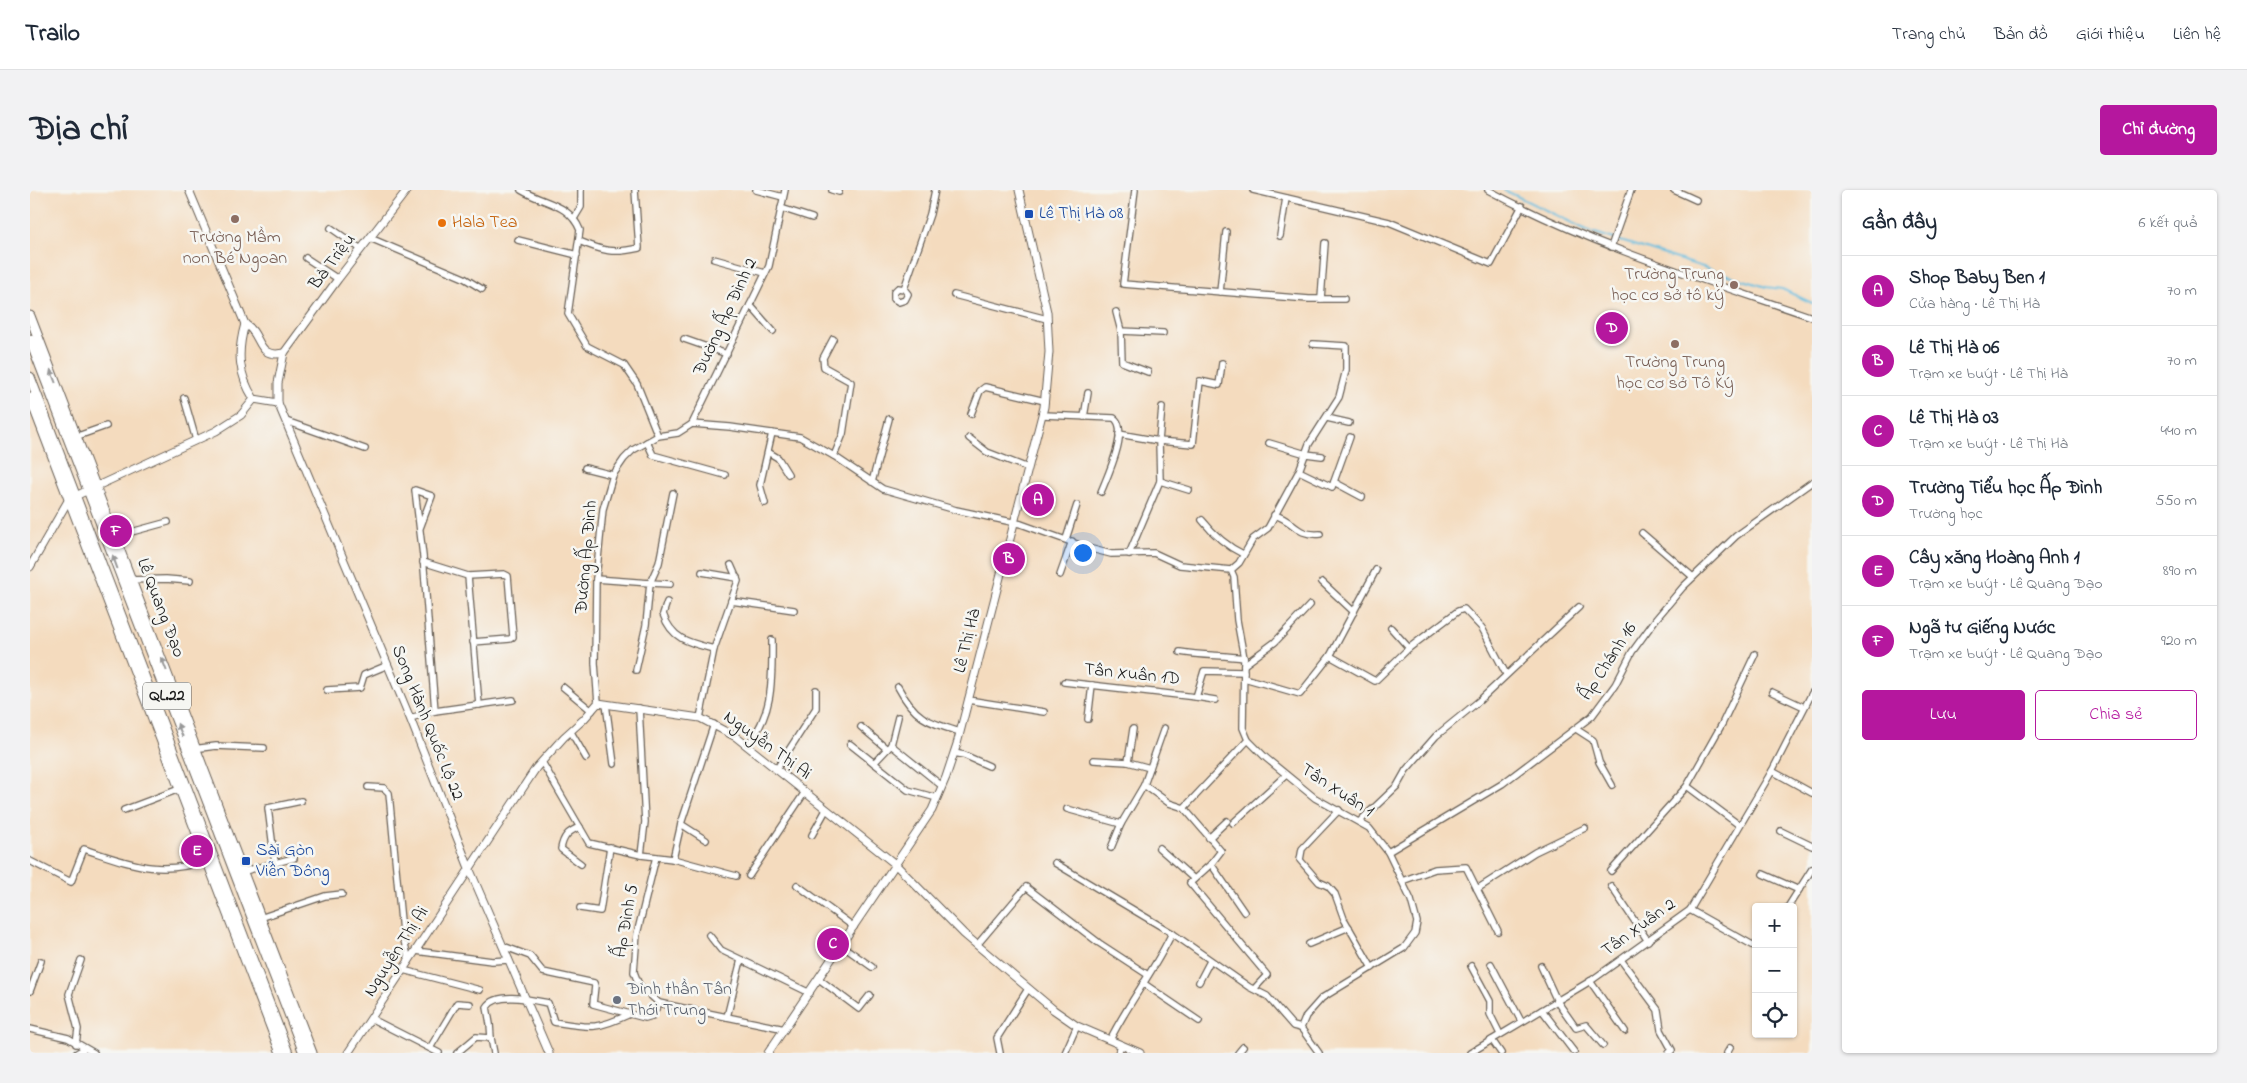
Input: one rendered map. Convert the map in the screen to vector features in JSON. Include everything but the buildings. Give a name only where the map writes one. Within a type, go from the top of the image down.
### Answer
[{"type":"highway","name":"Lê Quang Đạo","points":[[30,316],[72,438],[110,538],[121,580],[193,749]]},
{"type":"highway","name":"Lê Quang Đạo","points":[[30,339],[72,438]]},
{"type":"highway","name":"QL.22","points":[[30,377],[72,498]]},
{"type":"highway","name":"QL.22","points":[[30,397],[72,498],[184,787],[282,1053]]},
{"type":"highway","name":"Lê Quang Đạo","points":[[110,538],[131,579],[240,873],[304,1053]]},
{"type":"highway","name":"QL.22","points":[[210,859],[288,1053]]},
{"type":"highway","name":"Lê Quang Đạo","points":[[240,873],[260,918],[312,1053]]},
{"type":"street","points":[[189,190],[245,324],[240,343],[244,384],[254,399],[278,403],[278,383],[284,353],[268,353],[261,347],[253,328],[245,324]]},
{"type":"street","name":"Bà Triệu","points":[[284,353],[407,190]]},
{"type":"street","points":[[521,190],[565,210],[575,217],[580,230],[568,314],[587,346],[624,365],[637,384],[658,436]]},
{"type":"street","points":[[575,217],[581,207],[582,190]]},
{"type":"street","points":[[579,241],[603,251],[625,251],[639,248],[635,190]]},
{"type":"street","points":[[756,190],[783,197]]},
{"type":"street","name":"Đường Ấp Đình 2","points":[[692,424],[765,273],[785,190]]},
{"type":"street","points":[[832,190],[839,192]]},
{"type":"street","points":[[904,289],[930,214],[935,190]]},
{"type":"street","name":"Lê Thị Hà","points":[[768,1053],[932,810],[954,753],[1045,401],[1049,352],[1047,319],[1043,291],[1016,190]]},
{"type":"street","points":[[1135,190],[1123,284],[1344,300]]},
{"type":"street","points":[[1252,190],[1389,222],[1491,264],[1522,206]]},
{"type":"street","points":[[1488,190],[1561,226],[1742,295],[1812,317]]},
{"type":"street","points":[[1612,245],[1631,190]]},
{"type":"street","points":[[1674,190],[1696,200]]},
{"type":"street","points":[[1280,236],[1286,198]]},
{"type":"street","points":[[781,208],[812,218]]},
{"type":"street","points":[[331,228],[361,249]]},
{"type":"street","points":[[1220,292],[1226,232]]},
{"type":"street","points":[[370,238],[464,278],[482,289]]},
{"type":"street","points":[[518,240],[577,255]]},
{"type":"street","points":[[1321,299],[1325,243]]},
{"type":"street","points":[[306,258],[338,279]]},
{"type":"street","points":[[714,259],[765,273]]},
{"type":"street","points":[[954,295],[1047,319]]},
{"type":"street","points":[[750,304],[773,331]]},
{"type":"street","points":[[1116,312],[1121,331],[1122,362],[1148,372]]},
{"type":"street","points":[[1121,331],[1163,333]]},
{"type":"street","points":[[684,339],[727,354]]},
{"type":"street","points":[[833,339],[824,358],[824,367],[852,382],[843,434],[834,456]]},
{"type":"street","points":[[692,424],[730,427],[800,437],[834,456],[883,488],[915,499],[1013,522],[1111,554],[1154,553],[1180,565],[1231,570],[1239,564],[1253,539],[1268,528],[1299,470],[1310,444],[1339,397],[1348,353],[1346,346],[1313,344]]},
{"type":"street","points":[[1119,434],[1159,441],[1193,444],[1200,381],[1219,385],[1222,363]]},
{"type":"street","points":[[970,414],[982,388],[1045,401]]},
{"type":"street","points":[[1084,418],[1088,393]]},
{"type":"street","points":[[184,398],[196,440]]},
{"type":"street","points":[[30,567],[72,498],[216,431],[241,415],[254,399]]},
{"type":"street","name":"Song Hành Quốc Lộ 22","points":[[278,403],[410,718],[469,868],[549,1053]]},
{"type":"street","points":[[1129,554],[1160,481],[1159,441],[1162,407]]},
{"type":"street","points":[[1042,415],[1114,418],[1119,424],[1114,460],[1101,492]]},
{"type":"street","points":[[1327,418],[1349,423]]},
{"type":"street","points":[[872,482],[889,419]]},
{"type":"street","points":[[286,421],[365,449]]},
{"type":"street","name":"Đường Ấp Đình","points":[[598,703],[595,663],[596,579],[603,509],[614,475],[624,459],[633,450],[658,436],[678,433],[692,424]]},
{"type":"street","points":[[72,438],[106,426]]},
{"type":"street","points":[[765,503],[760,486],[772,433]]},
{"type":"street","points":[[1299,470],[1332,487],[1350,437]]},
{"type":"street","points":[[969,438],[987,452],[1028,468]]},
{"type":"street","points":[[647,442],[654,455],[725,475]]},
{"type":"street","points":[[1269,443],[1306,454],[1322,456]]},
{"type":"street","points":[[768,452],[778,458],[788,474]]},
{"type":"street","points":[[585,468],[614,475]]},
{"type":"street","points":[[1160,481],[1189,490]]},
{"type":"street","points":[[1334,482],[1362,497]]},
{"type":"street","name":"Ấp Chánh 16","points":[[1388,852],[1502,784],[1592,716],[1615,685],[1632,652],[1656,619],[1693,576],[1736,536],[1812,482]]},
{"type":"street","points":[[420,528],[432,496],[415,490],[420,528],[435,711]]},
{"type":"street","points":[[636,670],[646,625],[650,583],[659,563],[672,493]]},
{"type":"street","points":[[1060,576],[1077,505]]},
{"type":"street","points":[[1274,515],[1281,517],[1303,534],[1320,534]]},
{"type":"street","points":[[1202,520],[1211,532],[1229,548],[1243,554]]},
{"type":"street","points":[[110,538],[168,522]]},
{"type":"street","points":[[1642,533],[1693,576]]},
{"type":"street","points":[[423,562],[468,576],[504,574],[510,580],[513,636],[510,639],[473,642]]},
{"type":"street","points":[[700,718],[714,649],[737,578],[731,565]]},
{"type":"street","points":[[1184,808],[1248,740],[1243,728],[1244,668],[1237,620],[1234,577],[1231,570]]},
{"type":"street","points":[[1180,652],[1197,655],[1218,654],[1300,694],[1330,656],[1376,570]]},
{"type":"street","points":[[702,572],[737,578]]},
{"type":"street","points":[[468,576],[478,705]]},
{"type":"street","points":[[596,579],[670,584]]},
{"type":"street","points":[[121,580],[190,581]]},
{"type":"street","points":[[1322,582],[1354,612]]},
{"type":"street","points":[[731,601],[794,610]]},
{"type":"street","points":[[668,602],[663,614],[670,630],[690,643],[714,649]]},
{"type":"street","points":[[1244,668],[1275,642],[1310,605]]},
{"type":"street","points":[[1359,822],[1397,786],[1406,770],[1436,736],[1479,701],[1579,607]]},
{"type":"street","points":[[1330,656],[1375,681],[1409,648],[1464,608],[1482,628],[1506,674]]},
{"type":"street","points":[[1391,628],[1409,648]]},
{"type":"street","points":[[747,746],[757,734],[772,694],[772,640]]},
{"type":"street","points":[[1610,871],[1687,786],[1722,724],[1755,654]]},
{"type":"street","points":[[327,690],[360,688],[364,675],[388,665]]},
{"type":"street","name":"Tân Xuân 1D","points":[[1196,697],[1204,670],[1244,668]]},
{"type":"street","name":"Tân Xuân 1D","points":[[1064,682],[1215,700]]},
{"type":"street","points":[[1088,719],[1092,686]]},
{"type":"street","points":[[563,687],[592,711]]},
{"type":"street","points":[[898,687],[908,706],[920,716],[933,724],[960,732]]},
{"type":"street","points":[[776,770],[816,708],[816,690]]},
{"type":"street","points":[[1772,692],[1804,708]]},
{"type":"street","name":"Tân Xuân 2","points":[[1470,1053],[1590,981],[1690,910],[1772,770],[1812,693]]},
{"type":"street","points":[[410,718],[435,711],[513,700]]},
{"type":"street","points":[[968,700],[1044,712]]},
{"type":"street","name":"Nguyễn Thị Ai","points":[[348,1053],[469,868],[542,762],[598,703],[700,718],[714,724],[747,746],[895,864],[977,945],[1028,989],[1077,1026],[1110,1040],[1120,1049],[1140,1053]]},
{"type":"street","points":[[606,704],[614,764]]},
{"type":"street","points":[[639,708],[645,822],[641,855]]},
{"type":"street","points":[[874,762],[889,747],[898,717]]},
{"type":"street","points":[[673,859],[681,824],[714,724]]},
{"type":"street","points":[[861,727],[942,786]]},
{"type":"street","points":[[1110,848],[1121,824],[1144,785],[1164,728]]},
{"type":"street","points":[[1128,762],[1133,729]]},
{"type":"street","points":[[1576,729],[1593,740],[1599,762],[1612,785]]},
{"type":"street","points":[[571,732],[586,758]]},
{"type":"street","name":"Tân Xuân 1","points":[[1248,740],[1286,775],[1315,798],[1369,828],[1388,852],[1411,900],[1416,922],[1415,933],[1404,948],[1322,998],[1306,1016],[1301,1028]]},
{"type":"street","points":[[850,744],[908,790],[937,798]]},
{"type":"street","points":[[193,749],[216,746],[264,748]]},
{"type":"street","points":[[954,753],[964,755],[988,766]]},
{"type":"street","points":[[1094,760],[1128,762],[1150,768]]},
{"type":"street","points":[[542,762],[589,843],[641,855],[673,859],[736,876]]},
{"type":"street","points":[[1772,770],[1812,793]]},
{"type":"street","points":[[1209,838],[1286,775]]},
{"type":"street","points":[[1144,785],[1169,803],[1184,808],[1221,851],[1211,864],[1190,883],[1267,975],[1254,989]]},
{"type":"street","points":[[1687,786],[1739,825]]},
{"type":"street","points":[[124,810],[184,787]]},
{"type":"street","points":[[368,788],[384,788],[389,793],[402,932],[409,962]]},
{"type":"street","points":[[749,876],[805,792]]},
{"type":"street","points":[[275,863],[268,808],[301,801]]},
{"type":"street","points":[[812,835],[826,810]]},
{"type":"street","points":[[1067,810],[1121,824]]},
{"type":"street","points":[[1339,810],[1300,854],[1300,860],[1320,882],[1328,886],[1335,894],[1349,926],[1372,968]]},
{"type":"street","points":[[681,824],[706,840]]},
{"type":"street","points":[[580,827],[571,830],[563,839],[561,849],[581,864]]},
{"type":"street","points":[[1477,889],[1535,852],[1585,828]]},
{"type":"street","points":[[1781,831],[1812,846]]},
{"type":"street","points":[[30,861],[71,882],[84,848],[142,868],[176,869],[210,859]]},
{"type":"street","points":[[580,908],[600,911],[610,848]]},
{"type":"street","points":[[1160,848],[1194,879]]},
{"type":"street","name":"Ấp Đình 5","points":[[656,857],[637,934],[634,972],[639,985],[658,1003]]},
{"type":"street","points":[[240,873],[294,858]]},
{"type":"street","points":[[1055,863],[1172,933],[1210,961],[1267,996],[1293,1026],[1301,1028],[1319,1053]]},
{"type":"street","points":[[1211,864],[1244,912]]},
{"type":"street","points":[[1402,882],[1435,869],[1466,867],[1498,931]]},
{"type":"street","points":[[1791,903],[1812,869]]},
{"type":"street","points":[[1763,874],[1799,890]]},
{"type":"street","points":[[798,885],[854,927]]},
{"type":"street","points":[[1611,886],[1648,941]]},
{"type":"street","points":[[977,945],[1026,887],[1100,943],[1148,975]]},
{"type":"street","points":[[260,918],[325,896],[342,894]]},
{"type":"street","points":[[1690,910],[1752,945]]},
{"type":"street","points":[[1309,944],[1349,926]]},
{"type":"street","points":[[1110,1040],[1121,1016],[1148,975],[1172,933]]},
{"type":"street","points":[[708,935],[721,950],[810,993]]},
{"type":"street","points":[[841,945],[872,967]]},
{"type":"street","points":[[503,946],[530,956],[543,972],[590,981],[595,986],[593,1004],[645,1018],[652,1016],[658,1003],[785,1029]]},
{"type":"street","points":[[416,951],[492,961],[509,960]]},
{"type":"street","points":[[76,1044],[78,1029],[69,994],[81,960]]},
{"type":"street","points":[[727,1017],[741,960]]},
{"type":"street","points":[[1621,960],[1658,1010],[1661,1030],[1672,1050],[1670,1053]]},
{"type":"street","points":[[30,991],[41,961]]},
{"type":"street","points":[[1199,982],[1210,961]]},
{"type":"street","points":[[1491,964],[1521,1022]]},
{"type":"street","points":[[1471,966],[1490,1001],[1490,1014],[1500,1034]]},
{"type":"street","points":[[1541,966],[1557,1001],[1576,1028],[1586,1025],[1602,1046]]},
{"type":"street","points":[[403,970],[480,990]]},
{"type":"street","points":[[819,979],[859,1009],[870,995]]},
{"type":"street","points":[[1590,981],[1625,1031]]},
{"type":"street","points":[[1143,983],[1199,1021]]},
{"type":"street","points":[[1000,1053],[997,1038],[1028,989]]},
{"type":"street","points":[[494,1053],[487,1012],[489,1003],[500,999],[525,998],[548,1003],[554,1022],[591,1028],[606,1025],[630,1014]]},
{"type":"street","points":[[430,1048],[456,1003],[470,1004]]},
{"type":"street","points":[[1542,1010],[1574,1052]]},
{"type":"street","points":[[372,1019],[439,1053]]},
{"type":"street","points":[[1065,1053],[1077,1026]]},
{"type":"street","points":[[30,1029],[68,1038],[92,1053]]},
{"type":"street","points":[[457,1053],[476,1037],[490,1038]]},
{"type":"street","points":[[1492,1040],[1501,1053]]},
{"type":"street","points":[[1238,1053],[1243,1047]]},
{"type":"street","points":[[77,1053],[84,1049]]},
{"type":"waterway","points":[[1504,190],[1589,231],[1766,287],[1782,289],[1812,303]]},
{"type":"place","name":"Lê Thị Hà 08","points":[[1029,214]]},
{"type":"place","name":"Trường Mầm non Bé Ngoan","points":[[235,219]]},
{"type":"place","name":"Hala Tea","points":[[442,223]]},
{"type":"place","name":"Trường Trung học cơ sở tô ký","points":[[1734,285]]},
{"type":"place","name":"Trường Tiểu học Ấp Đình","points":[[1612,328]]},
{"type":"place","name":"Trường Trung học cơ sở Tô Ký","points":[[1675,344]]},
{"type":"place","name":"Shop Baby Ben 1","points":[[1038,500]]},
{"type":"place","name":"Ngã tư Giếng Nước","points":[[116,531]]},
{"type":"place","name":"Lê Thị Hà 06","points":[[1009,559]]},
{"type":"place","name":"Cây xăng Hoàng Anh 1","points":[[197,851]]},
{"type":"place","name":"Sài Gòn Viễn Đông","points":[[246,861]]},
{"type":"place","name":"Lê Thị Hà 03","points":[[833,944]]},
{"type":"place","name":"Đình thần Tân Thới Trung","points":[[617,1000]]}]
